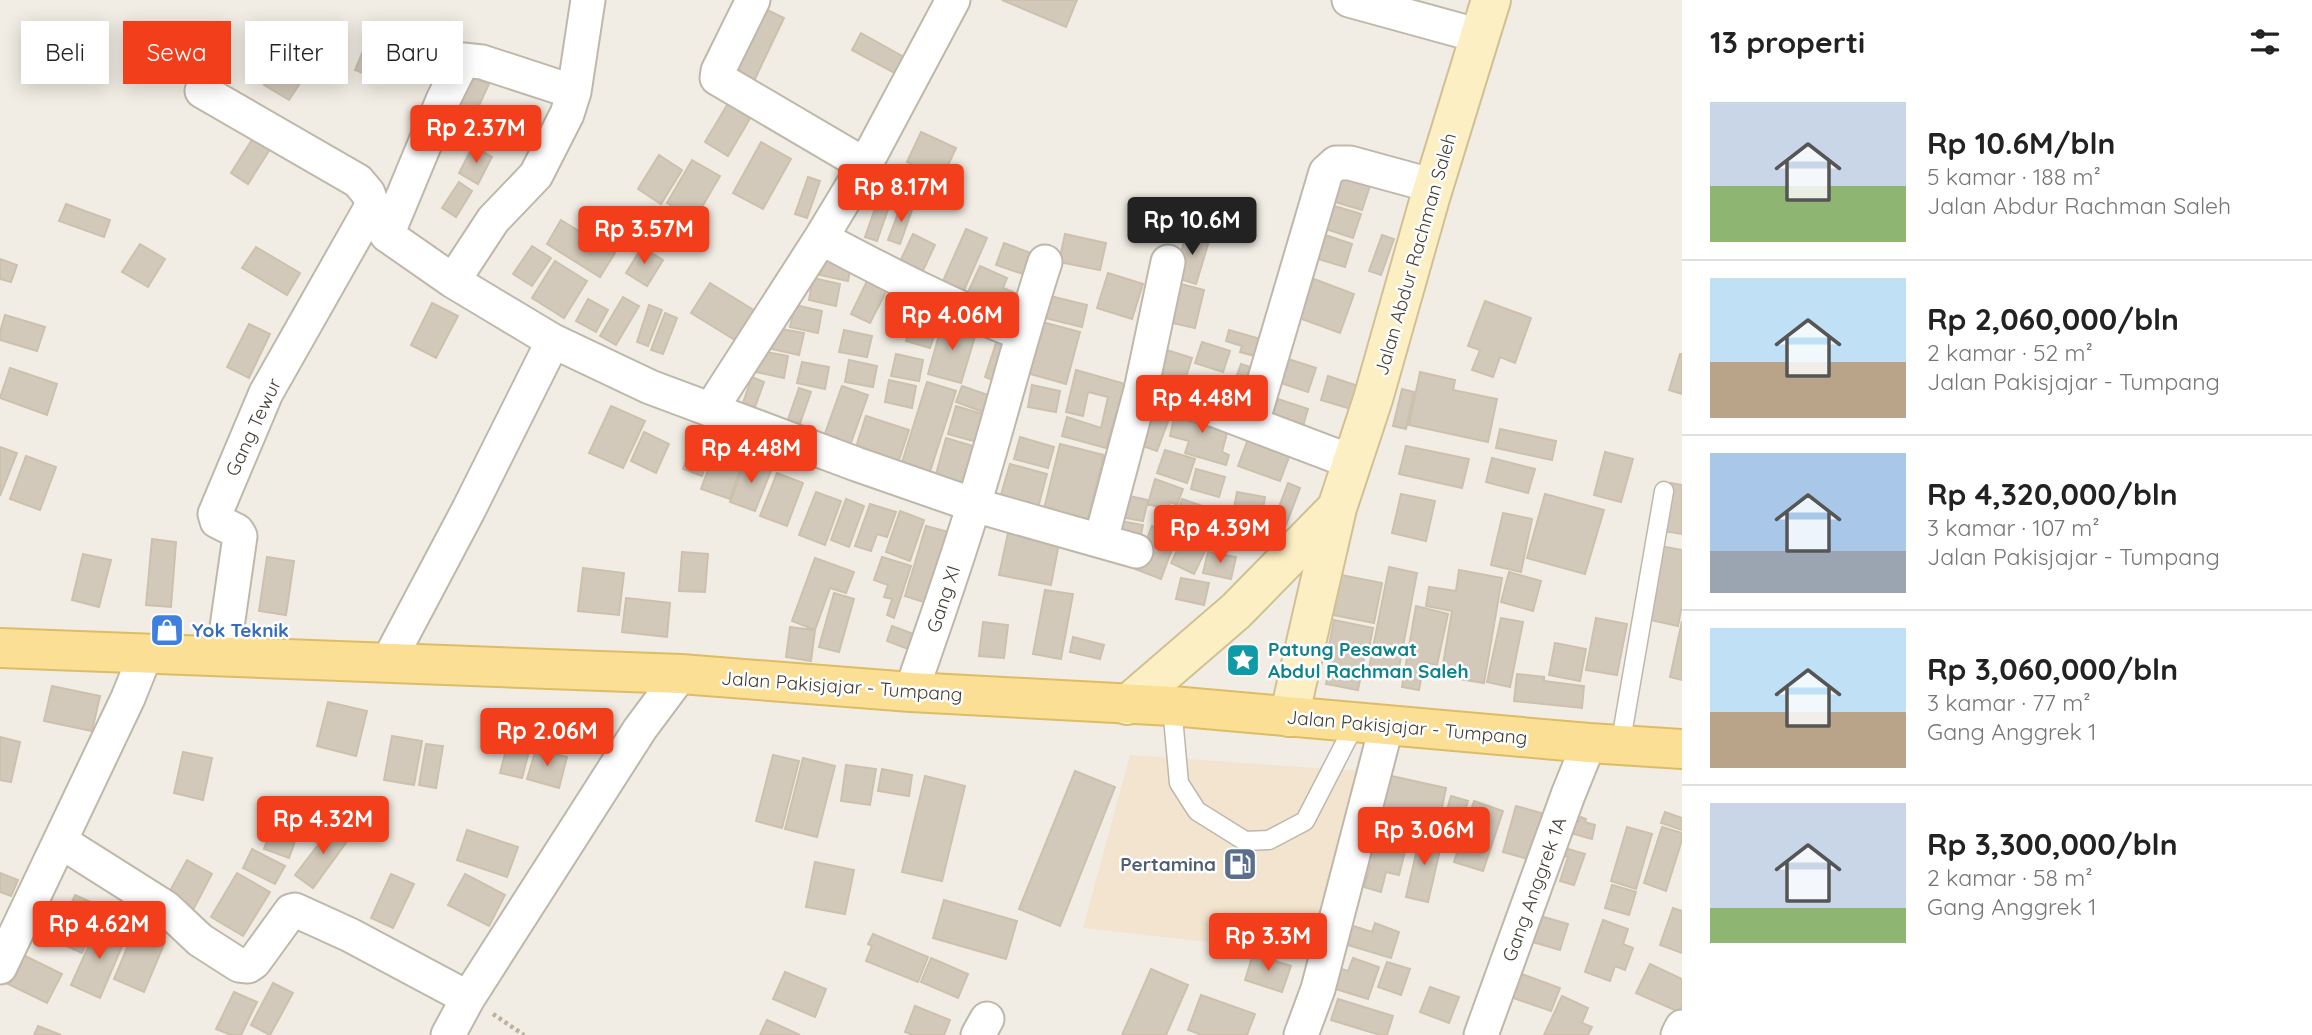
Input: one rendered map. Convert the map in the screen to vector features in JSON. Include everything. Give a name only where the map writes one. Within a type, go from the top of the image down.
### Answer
[{"type":"main road","name":"Jalan Pakisjajar - Tumpang","points":[[0,648],[681,674],[911,692],[1171,706],[1682,749]]},
{"type":"street","points":[[453,281],[493,220],[536,175],[567,114],[583,45],[588,0]]},
{"type":"street","points":[[753,0],[717,78],[865,165]]},
{"type":"street","points":[[711,409],[865,165],[953,0]]},
{"type":"street","points":[[1349,0],[1480,36]]},
{"type":"street","name":"Jalan Abdur Rachman Saleh","points":[[1289,717],[1337,508],[1373,399],[1491,0]]},
{"type":"street","points":[[387,235],[443,100],[463,60],[482,62],[574,92]]},
{"type":"street","points":[[202,91],[358,181],[368,193],[378,221],[387,235],[453,281],[552,341],[650,387],[856,464],[974,505],[1136,551]]},
{"type":"street","points":[[1252,423],[1326,172],[1336,163],[1350,163],[1434,186]]},
{"type":"street","name":"Gang Tewur","points":[[223,655],[240,536],[237,531],[217,521],[215,514],[266,393],[372,206]]},
{"type":"street","points":[[821,238],[893,277],[1021,333]]},
{"type":"street","name":"Gang XI","points":[[911,692],[974,505],[1021,333],[1045,261]]},
{"type":"street","points":[[1101,540],[1141,390],[1168,262]]},
{"type":"street","points":[[388,662],[469,509],[552,341]]},
{"type":"street","points":[[1141,390],[1215,410],[1352,462]]},
{"type":"street","name":"Jalan Abdur Rachman Saleh","points":[[1127,705],[1236,611],[1337,508]]},
{"type":"street","points":[[0,967],[128,698],[146,653]]},
{"type":"street","points":[[448,1035],[468,998],[640,729],[681,674]]},
{"type":"street","points":[[1301,1035],[1318,989],[1371,723]]},
{"type":"street","name":"Gang Anggrek 1A","points":[[1481,1035],[1568,795],[1605,744]]},
{"type":"street","points":[[60,841],[166,908],[200,940],[257,973],[254,962],[295,910],[350,935],[468,998]]},
{"type":"street","points":[[1678,1035],[1682,1027]]},
{"type":"lane","points":[[1605,744],[1664,491]]},
{"type":"lane","points":[[1171,706],[1180,783],[1197,811],[1245,841],[1269,839],[1305,821],[1371,723]]},
{"type":"shaded area","points":[[1130,755],[1359,771],[1315,954],[1083,928]]},
{"type":"building","points":[[1002,0],[1077,0],[1066,27]]},
{"type":"building","points":[[761,7],[784,18],[754,81],[731,71]]},
{"type":"building","points":[[861,33],[909,60],[900,76],[852,50]]},
{"type":"building","points":[[362,54],[362,73],[355,70]]},
{"type":"building","points":[[464,73],[489,84],[475,114],[450,102],[459,84],[463,84]]},
{"type":"building","points":[[265,84],[300,84],[289,100]]},
{"type":"building","points":[[733,95],[756,108],[728,156],[705,142]]},
{"type":"building","points":[[921,132],[956,148],[942,178],[907,162]]},
{"type":"building","points":[[255,135],[272,146],[248,184],[231,173]]},
{"type":"building","points":[[761,142],[791,159],[763,209],[733,193]]},
{"type":"building","points":[[473,146],[492,157],[478,184],[459,173]]},
{"type":"building","points":[[659,155],[682,170],[661,204],[638,189]]},
{"type":"building","points":[[692,160],[720,176],[695,219],[667,203]]},
{"type":"building","points":[[808,177],[820,181],[807,218],[795,214]]},
{"type":"building","points":[[1340,177],[1370,186],[1362,210],[1332,201]]},
{"type":"building","points":[[459,182],[472,191],[456,217],[442,208]]},
{"type":"building","points":[[878,200],[890,204],[877,241],[865,237]]},
{"type":"building","points":[[902,203],[913,207],[900,244],[888,240]]},
{"type":"building","points":[[66,204],[110,220],[104,237],[59,221]]},
{"type":"building","points":[[1331,205],[1361,214],[1353,238],[1323,228]]},
{"type":"building","points":[[561,220],[615,253],[600,277],[547,244]]},
{"type":"building","points":[[966,229],[987,238],[961,297],[940,288]]},
{"type":"building","points":[[1187,231],[1210,238],[1196,284],[1174,277]]},
{"type":"building","points":[[913,234],[935,245],[919,279],[897,268]]},
{"type":"building","points":[[1065,234],[1106,243],[1100,270],[1059,262]]},
{"type":"building","points":[[1322,234],[1352,244],[1345,267],[1315,258]]},
{"type":"building","points":[[1382,235],[1394,239],[1381,275],[1369,271]]},
{"type":"building","points":[[1004,243],[1031,253],[1023,274],[996,265]]},
{"type":"building","points":[[140,244],[165,259],[148,287],[122,272]]},
{"type":"building","points":[[532,246],[551,258],[532,286],[513,274]]},
{"type":"building","points":[[256,247],[300,273],[287,295],[242,268]]},
{"type":"building","points":[[642,247],[663,260],[647,286],[626,273]]},
{"type":"building","points":[[825,254],[852,260],[848,281],[820,275]]},
{"type":"building","points":[[0,259],[17,265],[11,282],[0,279]]},
{"type":"building","points":[[555,261],[587,281],[564,318],[532,298]]},
{"type":"building","points":[[980,266],[1007,278],[1003,288],[1018,294],[1008,318],[964,301]]},
{"type":"building","points":[[1108,273],[1143,284],[1132,319],[1097,308]]},
{"type":"building","points":[[813,278],[840,284],[836,306],[809,300]]},
{"type":"building","points":[[868,279],[888,288],[870,323],[851,314]]},
{"type":"building","points":[[1314,279],[1354,294],[1340,333],[1299,318]]},
{"type":"building","points":[[1173,282],[1204,290],[1195,328],[1164,321]]},
{"type":"building","points":[[710,283],[765,317],[746,347],[691,313]]},
{"type":"building","points":[[1038,293],[1087,305],[1082,327],[1033,315]]},
{"type":"building","points":[[623,297],[639,306],[616,345],[600,336]]},
{"type":"building","points":[[919,298],[944,305],[930,348],[906,341]]},
{"type":"building","points":[[588,299],[608,310],[596,332],[576,321]]},
{"type":"building","points":[[1485,301],[1531,318],[1515,363],[1500,357],[1493,377],[1472,370],[1480,350],[1468,346]]},
{"type":"building","points":[[432,303],[458,316],[436,358],[411,345]]},
{"type":"building","points":[[649,305],[662,310],[648,346],[637,342]]},
{"type":"building","points":[[795,305],[822,311],[818,333],[790,327]]},
{"type":"building","points":[[665,313],[677,318],[663,354],[651,350]]},
{"type":"building","points":[[5,315],[45,327],[37,351],[0,340]]},
{"type":"building","points":[[943,321],[977,330],[961,383],[928,374]]},
{"type":"building","points":[[1042,322],[1080,332],[1066,384],[1027,373]]},
{"type":"building","points":[[249,324],[270,334],[249,378],[227,367]]},
{"type":"building","points":[[776,328],[804,333],[799,355],[772,349]]},
{"type":"building","points":[[844,330],[872,336],[867,357],[839,352]]},
{"type":"building","points":[[1229,330],[1267,341],[1262,358],[1240,352],[1242,346],[1226,341]]},
{"type":"building","points":[[997,340],[1010,345],[997,382],[985,377]]},
{"type":"building","points":[[1202,342],[1230,351],[1223,372],[1195,363]]},
{"type":"building","points":[[1157,347],[1192,358],[1181,393],[1146,382]]},
{"type":"building","points":[[760,351],[788,356],[784,378],[756,372]]},
{"type":"building","points":[[896,354],[923,360],[919,381],[891,376]]},
{"type":"building","points":[[1682,354],[1682,394],[1669,390]]},
{"type":"building","points":[[1285,358],[1316,368],[1308,392],[1278,382]]},
{"type":"building","points":[[849,360],[877,366],[873,387],[845,382]]},
{"type":"building","points":[[802,362],[829,367],[825,389],[797,383]]},
{"type":"building","points":[[1241,364],[1253,368],[1240,405],[1228,401]]},
{"type":"building","points":[[10,368],[57,384],[47,415],[0,398]]},
{"type":"building","points":[[1076,370],[1125,384],[1106,448],[1062,436],[1067,417],[1101,428],[1108,397],[1088,392],[1083,416],[1066,412]]},
{"type":"building","points":[[1420,372],[1455,380],[1453,390],[1497,399],[1488,442],[1409,425]]},
{"type":"building","points":[[1194,376],[1222,382],[1217,404],[1189,398]]},
{"type":"building","points":[[1328,376],[1358,386],[1351,409],[1321,400]]},
{"type":"building","points":[[752,377],[764,382],[751,418],[739,414]]},
{"type":"building","points":[[889,380],[916,386],[912,408],[885,402]]},
{"type":"building","points":[[927,382],[956,391],[927,481],[899,472]]},
{"type":"building","points":[[1032,385],[1060,391],[1056,412],[1028,407]]},
{"type":"building","points":[[842,386],[868,395],[848,451],[822,442]]},
{"type":"building","points":[[962,386],[994,397],[988,414],[956,402]]},
{"type":"building","points":[[799,388],[811,392],[798,429],[786,425]]},
{"type":"building","points":[[1402,389],[1414,392],[1406,429],[1393,426]]},
{"type":"building","points":[[1147,398],[1173,408],[1157,451],[1131,442]]},
{"type":"building","points":[[1278,399],[1308,409],[1301,433],[1270,423]]},
{"type":"building","points":[[611,406],[645,421],[623,468],[589,453]]},
{"type":"building","points":[[956,406],[985,415],[977,442],[948,434]]},
{"type":"building","points":[[1176,409],[1230,422],[1222,452],[1229,455],[1226,465],[1185,453],[1189,441],[1170,436]]},
{"type":"building","points":[[866,416],[909,430],[898,463],[855,450]]},
{"type":"building","points":[[1500,429],[1556,441],[1552,460],[1496,448]]},
{"type":"building","points":[[644,432],[669,444],[656,473],[631,461]]},
{"type":"building","points":[[1250,434],[1292,449],[1280,481],[1238,466]]},
{"type":"building","points":[[1020,437],[1054,447],[1048,468],[1014,459]]},
{"type":"building","points":[[946,438],[976,447],[962,494],[933,485]]},
{"type":"building","points":[[1060,444],[1104,455],[1086,528],[1042,517]]},
{"type":"building","points":[[1406,446],[1469,459],[1462,488],[1399,474]]},
{"type":"building","points":[[0,447],[17,453],[0,496]]},
{"type":"building","points":[[691,447],[710,453],[702,476],[683,469]]},
{"type":"building","points":[[1165,450],[1195,459],[1187,483],[1157,473]]},
{"type":"building","points":[[715,451],[743,460],[730,499],[701,489]]},
{"type":"building","points":[[1605,452],[1633,459],[1621,502],[1594,495]]},
{"type":"building","points":[[26,456],[56,467],[40,510],[10,499]]},
{"type":"building","points":[[1492,458],[1535,469],[1528,493],[1486,482]]},
{"type":"building","points":[[746,459],[772,468],[755,511],[730,502]]},
{"type":"building","points":[[1010,464],[1047,474],[1036,515],[998,505]]},
{"type":"building","points":[[1196,469],[1225,477],[1219,497],[1191,489]]},
{"type":"building","points":[[777,473],[803,483],[787,526],[760,516]]},
{"type":"building","points":[[1155,479],[1183,489],[1177,505],[1170,502],[1168,510],[1148,504]]},
{"type":"building","points":[[1288,483],[1300,488],[1286,525],[1274,520]]},
{"type":"building","points":[[1671,483],[1682,485],[1682,534],[1663,531]]},
{"type":"building","points":[[816,492],[841,501],[825,545],[799,535]]},
{"type":"building","points":[[1237,492],[1265,497],[1261,519],[1233,513]]},
{"type":"building","points":[[1120,494],[1148,500],[1143,521],[1115,516]]},
{"type":"building","points":[[1401,494],[1435,501],[1426,541],[1392,533]]},
{"type":"building","points":[[1545,494],[1604,510],[1585,574],[1527,558]]},
{"type":"building","points":[[846,499],[864,506],[849,547],[831,540]]},
{"type":"building","points":[[1182,499],[1228,515],[1219,539],[1173,523]]},
{"type":"building","points":[[870,504],[896,512],[887,537],[877,534],[871,551],[855,546]]},
{"type":"building","points":[[900,511],[924,520],[910,561],[886,552]]},
{"type":"building","points":[[1503,513],[1532,519],[1521,572],[1491,565]]},
{"type":"building","points":[[1115,520],[1143,525],[1138,547],[1110,541]]},
{"type":"building","points":[[926,526],[952,533],[930,604],[905,596]]},
{"type":"building","points":[[1152,526],[1177,536],[1161,579],[1135,569]]},
{"type":"building","points":[[1186,532],[1209,543],[1194,574],[1171,563]]},
{"type":"building","points":[[1008,533],[1059,543],[1051,585],[999,575]]},
{"type":"building","points":[[152,539],[176,542],[171,607],[146,605]]},
{"type":"building","points":[[1660,546],[1682,550],[1682,605],[1678,626],[1646,619]]},
{"type":"building","points":[[682,552],[708,554],[705,592],[679,591]]},
{"type":"building","points":[[1208,552],[1236,557],[1231,579],[1203,573]]},
{"type":"building","points":[[83,554],[111,560],[99,607],[72,600]]},
{"type":"building","points":[[267,557],[294,561],[286,615],[259,611]]},
{"type":"building","points":[[882,557],[911,566],[894,618],[887,615],[892,599],[884,597],[888,585],[874,580]]},
{"type":"building","points":[[815,558],[854,572],[846,593],[830,588],[815,630],[792,621]]},
{"type":"building","points":[[1389,567],[1417,573],[1397,678],[1368,673]]},
{"type":"building","points":[[583,568],[624,573],[619,615],[578,611]]},
{"type":"building","points":[[1459,570],[1502,578],[1484,683],[1441,676],[1452,611],[1426,606],[1429,587],[1456,591]]},
{"type":"building","points":[[1509,572],[1541,581],[1533,611],[1501,602]]},
{"type":"building","points":[[1341,575],[1382,583],[1374,623],[1333,615]]},
{"type":"building","points":[[1181,578],[1209,583],[1204,605],[1176,599]]},
{"type":"building","points":[[1045,590],[1073,594],[1061,659],[1033,654]]},
{"type":"building","points":[[834,593],[854,599],[839,652],[819,647]]},
{"type":"building","points":[[626,598],[670,603],[667,637],[622,632]]},
{"type":"building","points":[[1416,606],[1448,614],[1437,665],[1424,662],[1419,690],[1402,687]]},
{"type":"building","points":[[1501,618],[1523,622],[1510,687],[1487,682]]},
{"type":"building","points":[[1596,618],[1627,624],[1617,675],[1586,670]]},
{"type":"building","points":[[1334,620],[1373,628],[1368,653],[1329,646]]},
{"type":"building","points":[[1682,621],[1682,680],[1670,677]]},
{"type":"building","points":[[983,622],[1008,625],[1004,658],[979,656]]},
{"type":"building","points":[[892,626],[919,636],[913,651],[887,641]]},
{"type":"building","points":[[790,627],[815,630],[811,661],[786,657]]},
{"type":"building","points":[[1073,637],[1104,645],[1100,659],[1070,652]]},
{"type":"building","points":[[1555,643],[1586,649],[1580,681],[1549,675]]},
{"type":"building","points":[[1333,648],[1365,654],[1358,690],[1326,684]]},
{"type":"building","points":[[1517,674],[1544,677],[1544,681],[1584,686],[1582,708],[1514,701]]},
{"type":"building","points":[[52,686],[100,696],[92,731],[44,721]]},
{"type":"building","points":[[328,702],[367,711],[356,756],[317,746]]},
{"type":"building","points":[[392,736],[422,741],[414,785],[384,780]]},
{"type":"building","points":[[0,737],[20,742],[11,782],[0,780]]},
{"type":"building","points":[[509,739],[531,744],[522,778],[500,773]]},
{"type":"building","points":[[426,744],[443,746],[436,788],[419,785]]},
{"type":"building","points":[[536,749],[567,757],[559,788],[527,779]]},
{"type":"building","points":[[183,752],[212,758],[203,800],[174,793]]},
{"type":"building","points":[[773,755],[799,761],[782,828],[756,821]]},
{"type":"building","points":[[803,758],[835,766],[817,837],[785,829]]},
{"type":"building","points":[[846,765],[876,769],[870,805],[841,801]]},
{"type":"building","points":[[882,769],[912,775],[909,796],[878,791]]},
{"type":"building","points":[[1075,771],[1115,787],[1060,926],[1019,909]]},
{"type":"building","points":[[1378,773],[1446,788],[1439,822],[1414,816],[1399,875],[1386,872],[1381,892],[1364,887],[1370,867],[1355,864]]},
{"type":"building","points":[[925,776],[965,786],[942,881],[902,872]]},
{"type":"building","points":[[1451,796],[1468,801],[1459,829],[1443,824]]},
{"type":"building","points":[[1474,801],[1503,811],[1483,871],[1454,862]]},
{"type":"building","points":[[1516,806],[1545,814],[1532,860],[1503,852]]},
{"type":"building","points":[[279,807],[304,816],[289,858],[264,849]]},
{"type":"building","points":[[1665,812],[1682,818],[1682,830],[1661,823]]},
{"type":"building","points":[[1564,816],[1579,821],[1581,817],[1586,819],[1585,822],[1595,825],[1592,839],[1560,830]]},
{"type":"building","points":[[334,824],[351,836],[313,888],[295,875]]},
{"type":"building","points":[[1627,827],[1652,834],[1636,889],[1611,881]]},
{"type":"building","points":[[1662,827],[1682,833],[1666,891],[1644,883]]},
{"type":"building","points":[[467,830],[518,847],[507,877],[457,860]]},
{"type":"building","points":[[1421,832],[1443,837],[1428,902],[1406,897]]},
{"type":"building","points":[[1554,845],[1585,854],[1574,885],[1560,881],[1568,857],[1564,856],[1555,881],[1543,876]]},
{"type":"building","points":[[252,849],[285,866],[275,884],[243,868]]},
{"type":"building","points":[[187,860],[212,874],[193,910],[167,896]]},
{"type":"building","points":[[815,862],[854,870],[845,914],[806,907]]},
{"type":"building","points":[[0,873],[18,880],[11,896],[0,892]]},
{"type":"building","points":[[237,873],[270,892],[243,936],[211,917]]},
{"type":"building","points":[[391,874],[414,884],[393,928],[371,918]]},
{"type":"building","points":[[465,874],[505,895],[489,926],[448,905]]},
{"type":"building","points":[[1612,885],[1636,892],[1629,915],[1605,908]]},
{"type":"building","points":[[75,895],[102,907],[82,953],[55,941]]},
{"type":"building","points":[[944,900],[1017,921],[1006,959],[933,938]]},
{"type":"building","points":[[1673,908],[1682,911],[1682,953],[1660,945]]},
{"type":"building","points":[[1537,915],[1568,924],[1560,950],[1529,941]]},
{"type":"building","points":[[1603,920],[1628,929],[1623,944],[1633,948],[1625,970],[1615,966],[1610,981],[1585,972]]},
{"type":"building","points":[[1344,923],[1372,932],[1375,923],[1399,932],[1391,958],[1338,942]]},
{"type":"building","points":[[98,925],[126,937],[100,998],[71,985]]},
{"type":"building","points":[[135,929],[165,942],[144,992],[114,979]]},
{"type":"building","points":[[873,934],[928,957],[918,982],[866,961],[872,946],[868,944]]},
{"type":"building","points":[[21,954],[62,974],[47,1003],[6,983]]},
{"type":"building","points":[[1253,954],[1291,966],[1282,992],[1245,980]]},
{"type":"building","points":[[931,958],[968,974],[958,998],[921,982]]},
{"type":"building","points":[[1353,958],[1379,967],[1368,999],[1326,986],[1332,966],[1348,971]]},
{"type":"building","points":[[1387,962],[1410,969],[1401,995],[1378,987]]},
{"type":"building","points":[[1650,964],[1682,979],[1682,1005],[1679,1012],[1636,993]]},
{"type":"building","points":[[1151,969],[1188,985],[1166,1035],[1122,1035]]},
{"type":"building","points":[[1511,970],[1560,988],[1551,1011],[1502,994]]},
{"type":"building","points":[[785,972],[826,989],[815,1017],[773,999]]},
{"type":"building","points":[[273,983],[293,993],[270,1035],[251,1025]]},
{"type":"building","points":[[1430,987],[1459,997],[1449,1023],[1420,1012]]},
{"type":"building","points":[[234,992],[257,1002],[241,1035],[231,1035],[216,1029]]},
{"type":"building","points":[[1201,995],[1255,1014],[1247,1035],[1202,1035],[1188,1030]]},
{"type":"building","points":[[1562,996],[1588,1008],[1582,1023],[1592,1027],[1588,1035],[1544,1035]]},
{"type":"building","points":[[1338,999],[1393,1016],[1387,1035],[1331,1020]]},
{"type":"building","points":[[915,1006],[950,1020],[944,1035],[913,1035],[905,1032]]},
{"type":"building","points":[[767,1020],[800,1035],[760,1035]]},
{"type":"building","points":[[38,1026],[61,1035],[34,1035]]},
{"type":"place","name":"Yok Teknik","points":[[167,630]]},
{"type":"place","name":"Patung Pesawat Abdul Rachman Saleh","points":[[1243,660]]},
{"type":"place","name":"Pertamina","points":[[1240,864]]}]
